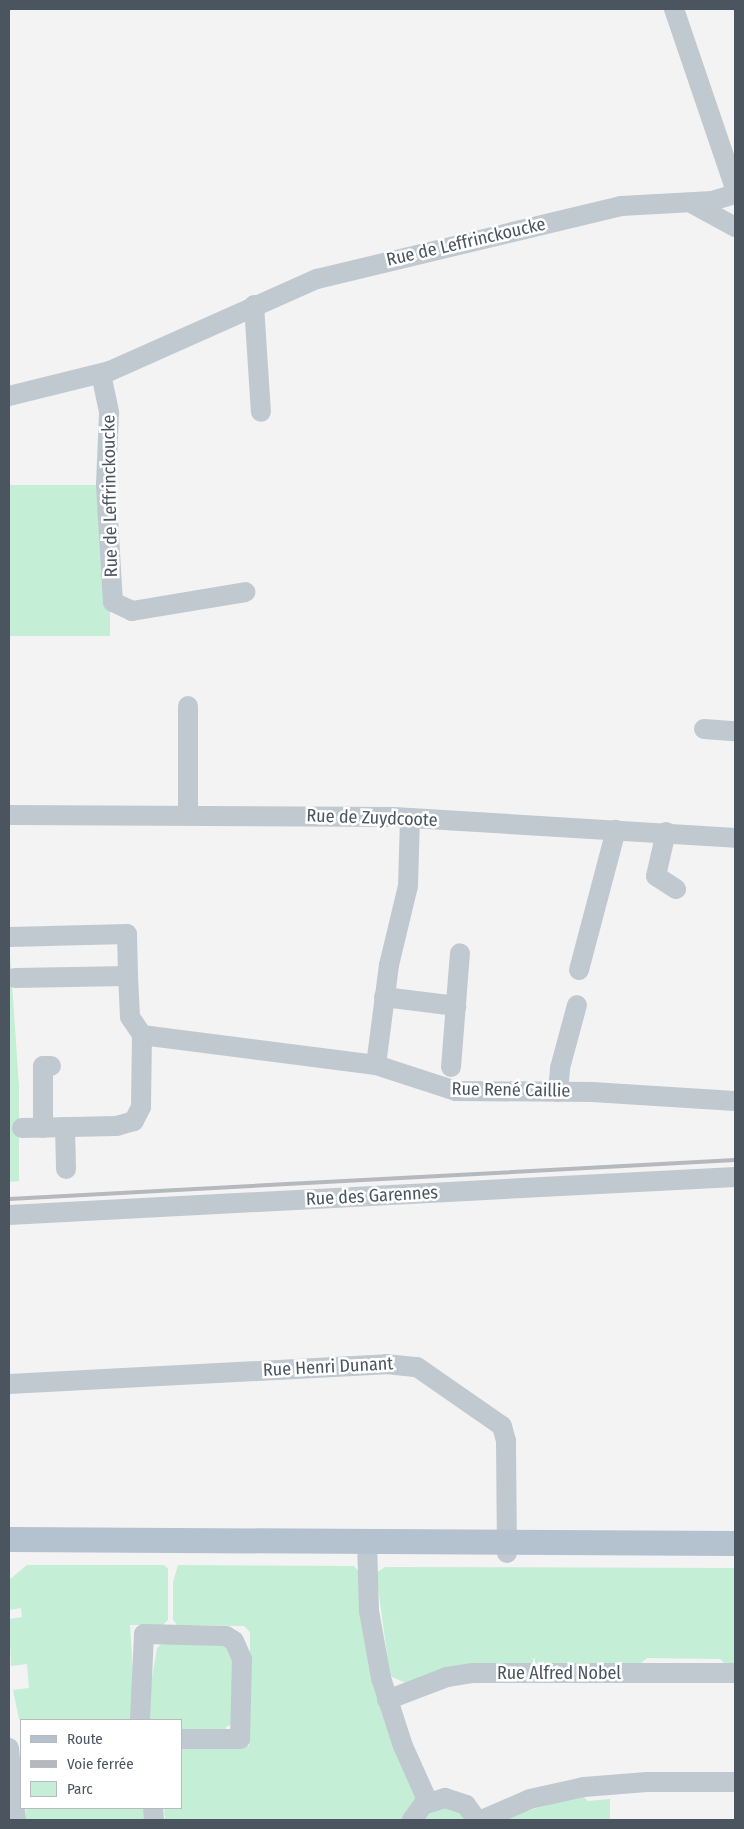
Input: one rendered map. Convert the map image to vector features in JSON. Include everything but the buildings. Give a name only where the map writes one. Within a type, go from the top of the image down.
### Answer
[{"type":"main road","points":[[9,1539],[507,1547],[735,1554]]},
{"type":"main road","points":[[507,1547],[735,1543]]},
{"type":"main road","points":[[9,1550],[367,1546]]},
{"type":"street","points":[[674,9],[735,188]]},
{"type":"street","name":"Rue de Leffrinckoucke","points":[[9,396],[101,374],[307,282],[394,259],[615,207],[684,201],[712,201],[735,194]]},
{"type":"street","name":"Rue de Leffrinckoucke","points":[[684,201],[710,210],[735,227]]},
{"type":"street","points":[[254,305],[261,412]]},
{"type":"street","name":"Rue de Leffrinckoucke","points":[[101,374],[109,413],[106,485],[114,604],[132,611],[245,592]]},
{"type":"street","points":[[188,706],[188,816]]},
{"type":"street","points":[[704,728],[735,731]]},
{"type":"street","name":"Rue de Zuydcoote","points":[[9,815],[410,818],[666,832],[735,838]]},
{"type":"street","points":[[376,1065],[384,997],[408,886],[410,818]]},
{"type":"street","points":[[579,970],[616,830]]},
{"type":"street","points":[[666,832],[656,876],[676,889]]},
{"type":"street","points":[[9,937],[127,934],[130,1018],[142,1035],[138,1116],[123,1125],[22,1128]]},
{"type":"street","points":[[450,1067],[460,953]]},
{"type":"street","points":[[15,978],[128,976]]},
{"type":"street","points":[[384,997],[456,1006]]},
{"type":"street","points":[[558,1092],[560,1068],[577,1005]]},
{"type":"street","name":"Rue René Caillie","points":[[142,1035],[376,1065],[449,1090],[558,1092],[735,1101]]},
{"type":"street","points":[[43,1128],[42,1066],[51,1066]]},
{"type":"street","points":[[65,1127],[66,1169]]},
{"type":"street","name":"Rue des Garennes","points":[[9,1215],[735,1177]]},
{"type":"street","name":"Rue Henri Dunant","points":[[9,1384],[405,1364],[490,1415],[506,1436],[507,1547]]},
{"type":"street","points":[[367,1546],[370,1611],[387,1700],[428,1802]]},
{"type":"street","points":[[140,1719],[144,1634],[226,1636],[234,1641],[242,1659],[240,1739],[182,1739]]},
{"type":"street","name":"Rue Alfred Nobel","points":[[387,1700],[447,1677],[472,1673],[735,1672]]},
{"type":"street","points":[[9,1748],[16,1820]]},
{"type":"street","points":[[482,1820],[530,1799],[577,1788],[647,1782],[735,1782]]},
{"type":"street","points":[[412,1820],[428,1802],[458,1801],[477,1820]]},
{"type":"green space","points":[[9,485],[110,485],[110,636],[9,636]]},
{"type":"green space","points":[[9,939],[19,1087],[19,1181],[9,1182]]},
{"type":"green space","points":[[27,1565],[164,1565],[168,1569],[168,1620],[163,1625],[130,1625],[136,1719],[19,1719],[13,1690],[29,1688],[27,1664],[11,1666],[9,1619],[22,1617],[21,1608],[9,1610],[9,1580]]},
{"type":"green space","points":[[178,1565],[354,1566],[359,1572],[375,1691],[395,1752],[417,1800],[404,1820],[165,1820],[164,1809],[182,1809],[182,1746],[249,1746],[250,1632],[244,1626],[177,1625],[173,1620],[173,1582]]},
{"type":"green space","points":[[385,1567],[735,1568],[735,1665],[726,1665],[720,1659],[647,1658],[640,1664],[408,1684],[390,1676],[376,1573]]},
{"type":"green space","points":[[167,1639],[220,1639],[233,1648],[236,1722],[226,1727],[225,1733],[182,1732],[182,1719],[145,1719],[157,1648]]},
{"type":"green space","points":[[582,1795],[588,1801],[610,1799],[610,1820],[496,1820]]},
{"type":"green space","points":[[450,1805],[470,1820],[420,1820],[423,1816]]},
{"type":"green space","points":[[26,1809],[145,1809],[145,1820],[26,1820]]},
{"type":"railway","points":[[9,1199],[735,1160]]}]
